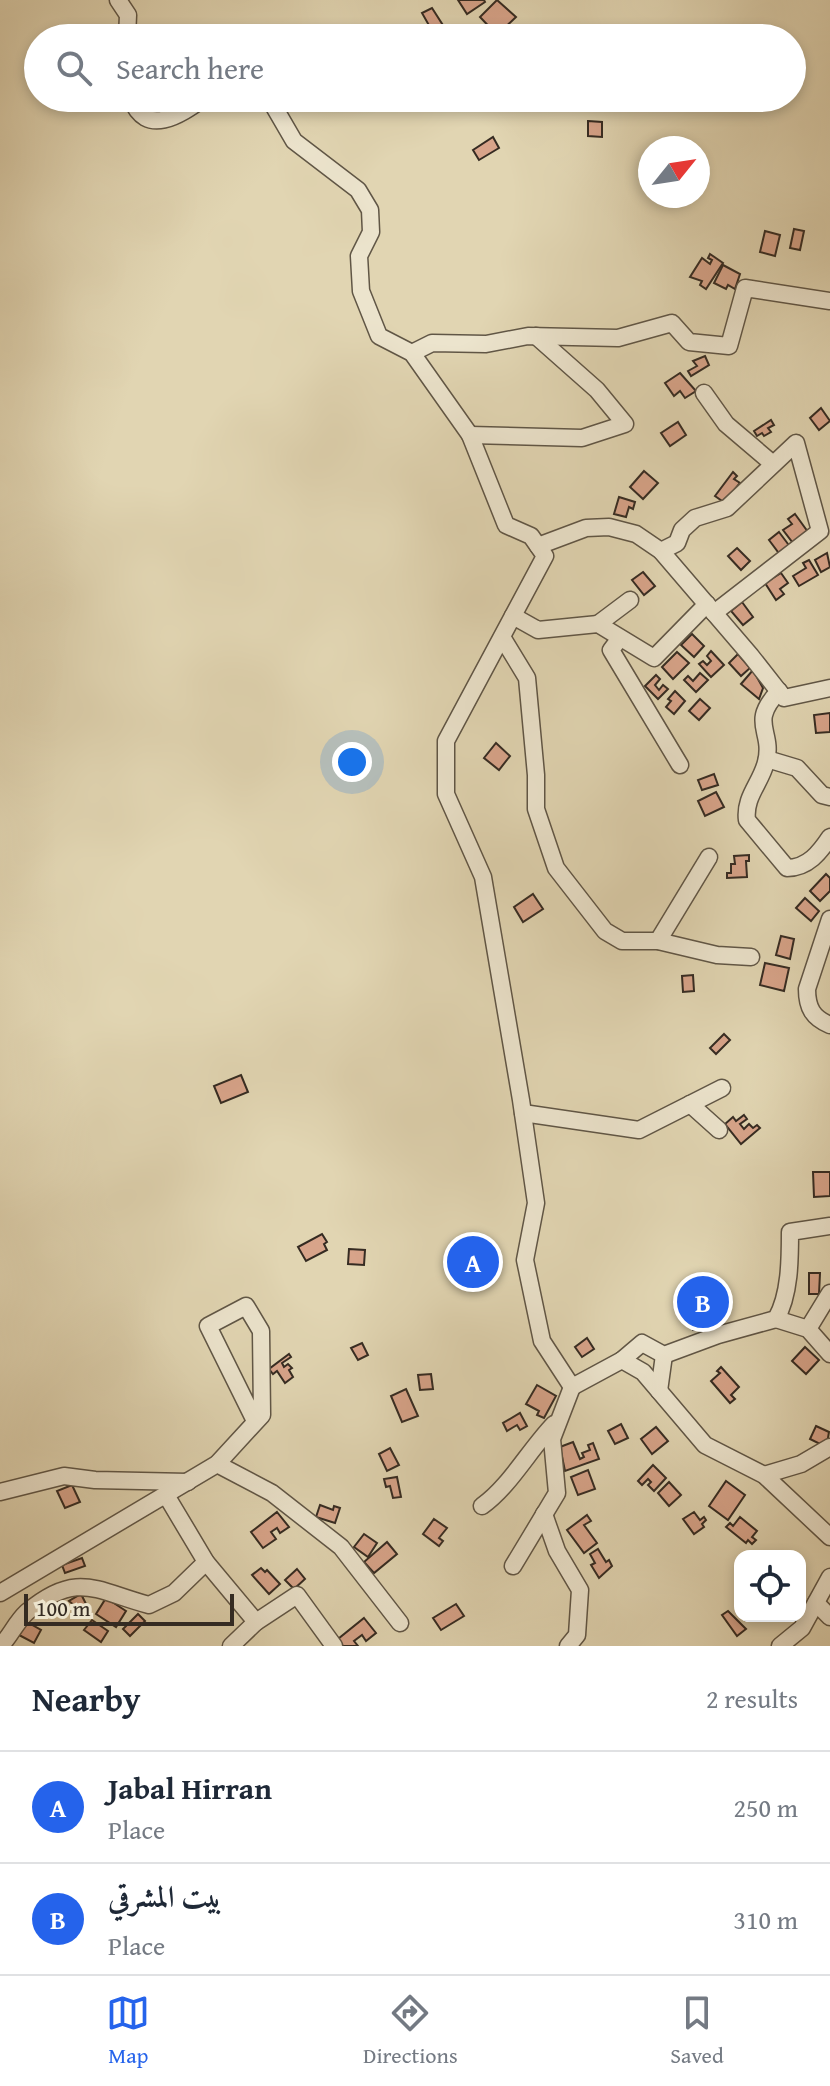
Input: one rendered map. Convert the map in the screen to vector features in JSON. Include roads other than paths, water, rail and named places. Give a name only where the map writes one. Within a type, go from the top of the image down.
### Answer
[{"type":"street","points":[[118,0],[128,15],[128,24]]},
{"type":"street","points":[[140,112],[146,118],[163,122],[180,112]]},
{"type":"street","points":[[277,112],[294,141],[358,190],[370,210],[371,232],[359,256],[361,291],[379,336],[412,353],[470,435],[506,525],[531,536],[545,556],[446,741],[446,794],[483,877],[536,1203],[525,1260],[542,1341],[572,1387]]},
{"type":"street","points":[[412,353],[432,343],[486,344],[536,336],[618,338],[672,323],[689,342],[729,346],[745,288],[830,301]]},
{"type":"street","points":[[470,435],[582,438],[625,424],[597,390],[536,336]]},
{"type":"street","points":[[704,393],[726,424],[773,464]]},
{"type":"street","points":[[598,624],[654,658],[711,608],[820,531],[796,443],[727,508],[695,518],[682,530],[677,543],[661,551]]},
{"type":"street","points":[[538,546],[586,528],[599,527],[636,534],[661,551],[784,698],[830,688]]},
{"type":"street","points":[[513,616],[538,630],[598,624],[630,600]]},
{"type":"street","points":[[502,637],[527,678],[536,809],[556,868],[605,931],[622,941],[658,941],[717,955],[751,957]]},
{"type":"street","points":[[620,638],[611,650],[680,765]]},
{"type":"street","points":[[779,691],[766,706],[763,716],[767,759],[747,804],[747,820],[787,868],[824,860],[830,837]]},
{"type":"street","points":[[767,759],[797,768],[822,795],[830,797]]},
{"type":"street","points":[[658,941],[709,857]]},
{"type":"street","points":[[830,919],[807,989],[807,1000],[814,1015],[830,1025]]},
{"type":"street","points":[[813,965],[830,974]]},
{"type":"street","points":[[523,1113],[639,1130],[722,1088]]},
{"type":"street","points":[[690,1104],[719,1130]]},
{"type":"street","points":[[776,1319],[783,1307],[790,1262],[790,1232],[830,1226]]},
{"type":"street","points":[[808,1329],[830,1293]]},
{"type":"street","points":[[0,1593],[217,1464],[262,1415],[261,1331],[246,1306],[208,1326],[255,1421]]},
{"type":"street","points":[[513,1566],[557,1493],[552,1439],[572,1387],[622,1360],[642,1343],[664,1355],[718,1335],[776,1319],[808,1329],[830,1354]]},
{"type":"street","points":[[659,1391],[664,1355]]},
{"type":"street","points":[[622,1360],[643,1372],[705,1445],[764,1475],[830,1537]]},
{"type":"street","points":[[482,1506],[499,1494],[532,1447],[560,1417]]},
{"type":"street","points":[[764,1475],[801,1464],[830,1447]]},
{"type":"street","points":[[217,1464],[272,1493],[341,1547],[400,1623]]},
{"type":"street","points":[[0,1492],[64,1476],[95,1480],[188,1482]]},
{"type":"street","points":[[166,1495],[206,1562],[256,1622]]},
{"type":"street","points":[[544,1514],[557,1551],[580,1590],[577,1635],[568,1646]]},
{"type":"street","points":[[0,1646],[28,1612],[69,1587],[106,1590],[149,1605],[174,1593],[206,1562]]},
{"type":"street","points":[[780,1646],[802,1628],[830,1577]]},
{"type":"street","points":[[231,1646],[256,1622],[297,1595],[334,1646]]},
{"type":"street","points":[[816,1603],[830,1617]]},
{"type":"place","name":"Jabal Hirran","points":[[473,1262]]},
{"type":"place","name":"بيت المشرقي","points":[[703,1302]]}]
